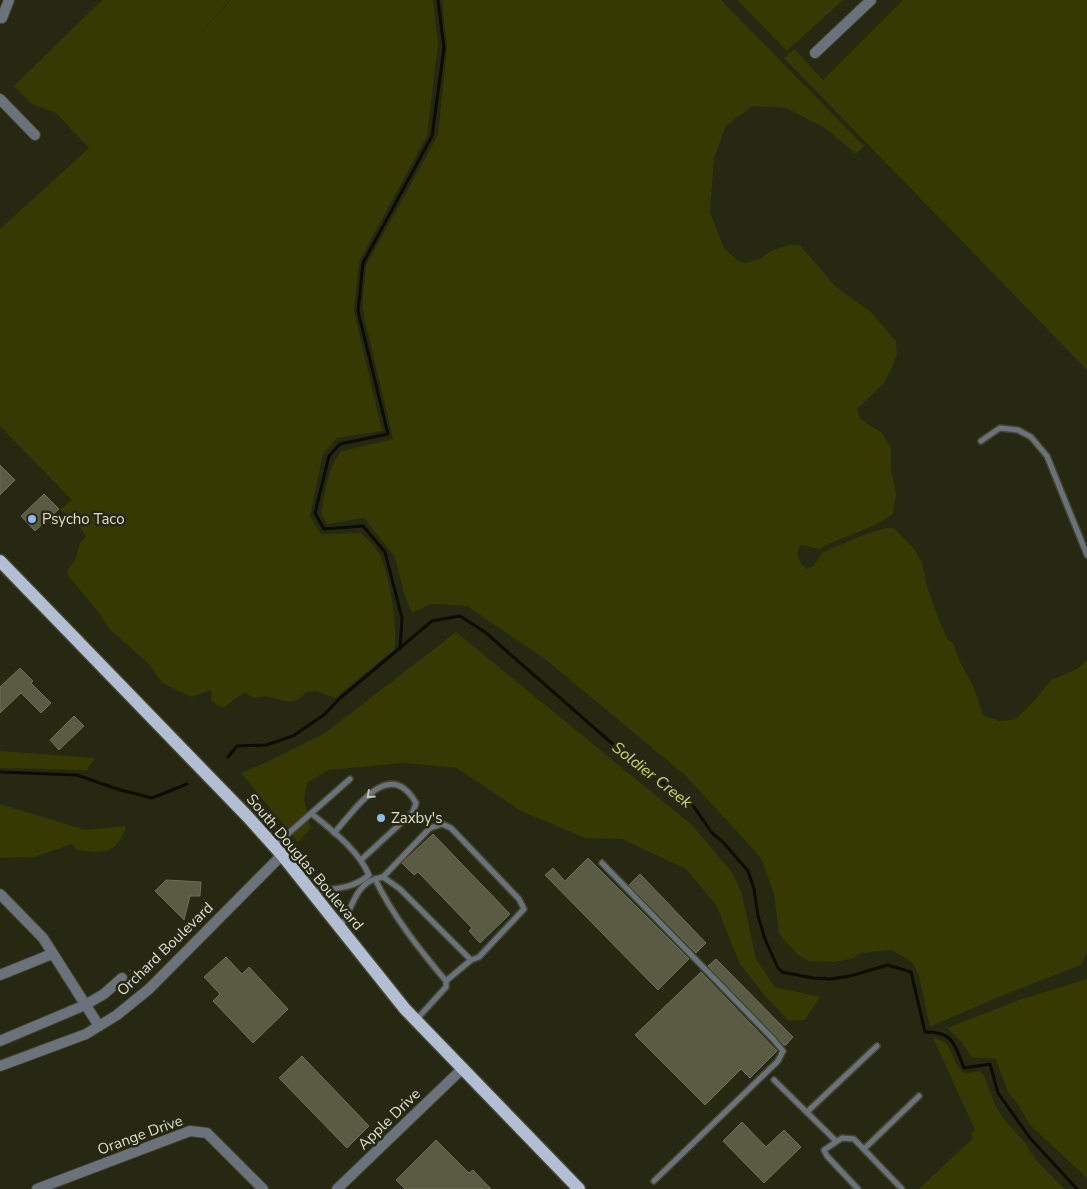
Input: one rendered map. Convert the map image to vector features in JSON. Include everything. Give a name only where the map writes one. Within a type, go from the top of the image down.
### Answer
[{"type":"main road","name":"South Douglas Boulevard","points":[[0,561],[247,816],[340,927],[384,984],[416,1020],[579,1189]]},
{"type":"street","points":[[2,18],[9,0]]},
{"type":"street","points":[[816,53],[871,0]]},
{"type":"street","points":[[0,99],[35,135]]},
{"type":"street","name":"Orchard Boulevard","points":[[0,1066],[86,1034],[117,1015],[149,989],[278,851]]},
{"type":"street","points":[[0,894],[42,938],[99,1026]]},
{"type":"street","points":[[0,975],[52,954]]},
{"type":"street","points":[[0,1041],[85,1005],[104,994],[122,978]]},
{"type":"street","name":"Apple Drive","points":[[337,1189],[462,1069]]},
{"type":"street","name":"Orange Drive","points":[[37,1189],[190,1131],[207,1134],[263,1189]]},
{"type":"lane","points":[[981,441],[1000,428],[1018,430],[1031,437],[1047,456],[1087,554]]},
{"type":"lane","points":[[278,851],[293,828],[312,814],[350,779]]},
{"type":"lane","points":[[334,832],[380,786],[397,784],[406,789],[416,803],[413,812],[361,860]]},
{"type":"lane","points":[[311,892],[348,888],[369,875],[361,860],[334,832],[312,814]]},
{"type":"lane","points":[[360,888],[370,880],[383,877],[430,828],[442,824],[451,828],[512,892],[524,909],[479,957],[471,960],[446,981]]},
{"type":"lane","points":[[602,863],[783,1051],[778,1061],[654,1181]]},
{"type":"lane","points":[[383,877],[400,889],[471,960]]},
{"type":"lane","points":[[375,878],[385,900],[410,936],[446,981],[446,987],[416,1020]]},
{"type":"lane","points":[[340,927],[362,881]]},
{"type":"lane","points":[[807,1112],[877,1046]]},
{"type":"lane","points":[[774,1080],[836,1141]]},
{"type":"lane","points":[[864,1149],[919,1096]]},
{"type":"lane","points":[[858,1189],[827,1156],[824,1150],[842,1138],[854,1140],[902,1189]]},
{"type":"shaded area","points":[[102,0],[230,0],[198,36],[231,0],[433,0],[438,43],[427,136],[359,262],[354,311],[382,431],[337,438],[323,454],[310,516],[321,534],[361,533],[377,550],[385,570],[392,599],[395,629],[394,650],[335,698],[316,691],[307,692],[297,700],[288,702],[266,696],[254,698],[245,693],[225,707],[218,706],[211,700],[212,693],[210,690],[192,697],[162,683],[149,664],[109,629],[100,614],[69,577],[67,571],[75,560],[80,543],[86,537],[75,521],[59,510],[72,500],[0,426],[0,229],[89,148],[56,113],[32,104],[14,86]]},
{"type":"shaded area","points":[[442,0],[721,0],[864,146],[856,154],[825,128],[786,108],[753,106],[726,126],[714,158],[710,212],[724,248],[738,261],[746,263],[789,245],[800,245],[835,286],[872,313],[896,341],[897,354],[884,383],[857,409],[860,419],[882,433],[891,449],[891,469],[896,493],[893,514],[876,524],[819,549],[801,545],[798,558],[807,569],[813,566],[823,552],[866,534],[886,528],[894,528],[914,549],[922,563],[934,607],[947,639],[953,643],[959,660],[974,688],[983,715],[999,721],[1016,719],[1051,680],[1077,669],[1087,660],[1087,953],[1081,965],[991,1000],[930,1027],[919,976],[912,962],[892,950],[861,953],[851,959],[834,962],[808,961],[797,954],[779,934],[774,894],[761,858],[686,776],[545,659],[467,606],[431,604],[412,613],[404,594],[395,557],[364,518],[327,524],[321,514],[327,481],[337,457],[342,451],[393,439],[362,308],[366,265],[438,135],[447,47]]},
{"type":"shaded area","points":[[737,0],[843,0],[787,51]]},
{"type":"shaded area","points":[[903,0],[1087,0],[1087,370],[784,58],[794,49],[823,80]]},
{"type":"shaded area","points":[[456,632],[692,825],[732,872],[742,894],[756,959],[775,987],[820,997],[805,1020],[789,1021],[764,995],[740,964],[716,905],[686,869],[622,839],[585,838],[521,811],[457,768],[405,763],[328,770],[307,783],[304,799],[311,828],[298,842],[241,773],[325,733]]},
{"type":"shaded area","points":[[0,751],[95,758],[87,770],[0,768]]},
{"type":"shaded area","points":[[0,804],[86,830],[126,826],[119,842],[114,847],[102,852],[77,850],[72,844],[34,857],[0,858]]},
{"type":"shaded area","points":[[1087,979],[1087,1178],[1030,1125],[1008,1092],[996,1060],[971,1057],[961,1041],[947,1028],[1019,1000]]},
{"type":"shaded area","points":[[933,1038],[945,1043],[956,1064],[965,1073],[979,1071],[984,1075],[995,1105],[1005,1120],[1026,1144],[1036,1160],[1064,1189],[919,1189],[973,1138],[971,1134],[975,1130]]},
{"type":"building","points":[[0,465],[15,480],[0,495]]},
{"type":"building","points":[[44,494],[59,509],[35,531],[21,516]]},
{"type":"building","points":[[20,668],[33,681],[31,683],[51,703],[41,713],[21,693],[0,713],[0,687]]},
{"type":"building","points":[[74,716],[84,726],[59,750],[50,740]]},
{"type":"building","points":[[433,834],[510,914],[480,943],[469,931],[472,928],[418,872],[414,875],[402,863]]},
{"type":"building","points":[[588,858],[689,959],[658,990],[545,875],[553,868],[565,881]]},
{"type":"building","points":[[640,874],[706,943],[696,953],[629,885]]},
{"type":"building","points":[[166,880],[201,882],[200,896],[190,896],[184,920],[155,891]]},
{"type":"building","points":[[226,957],[242,974],[249,967],[288,1009],[253,1043],[213,1001],[220,994],[204,977]]},
{"type":"building","points":[[716,959],[793,1037],[786,1045],[708,966]]},
{"type":"building","points":[[701,972],[777,1051],[750,1078],[741,1069],[705,1105],[635,1035]]},
{"type":"building","points":[[302,1056],[369,1126],[347,1148],[279,1078]]},
{"type":"building","points":[[742,1122],[766,1147],[784,1130],[801,1147],[764,1183],[723,1141]]},
{"type":"building","points":[[436,1140],[469,1173],[473,1170],[491,1189],[405,1189],[396,1180]]},
{"type":"waterway","points":[[400,649],[402,618],[385,552],[363,526],[324,529],[315,513],[329,456],[340,444],[388,434],[358,311],[363,263],[432,136],[444,48],[438,0]]},
{"type":"waterway","name":"Soldier Creek","points":[[228,757],[237,746],[266,745],[293,736],[325,714],[339,699],[432,621],[460,616],[485,632],[631,760],[692,804],[712,833],[723,842],[748,871],[765,939],[778,968],[782,972],[830,979],[850,976],[888,965],[911,972],[925,1032],[942,1034],[952,1041],[964,1068],[990,1064],[998,1093],[1030,1138],[1077,1189]]},
{"type":"waterway","name":"Soldier Creek","points":[[0,772],[77,775],[117,789],[152,798],[187,784]]},
{"type":"place","name":"Psycho Taco","points":[[32,519]]},
{"type":"place","name":"Zaxby's","points":[[381,818]]}]
